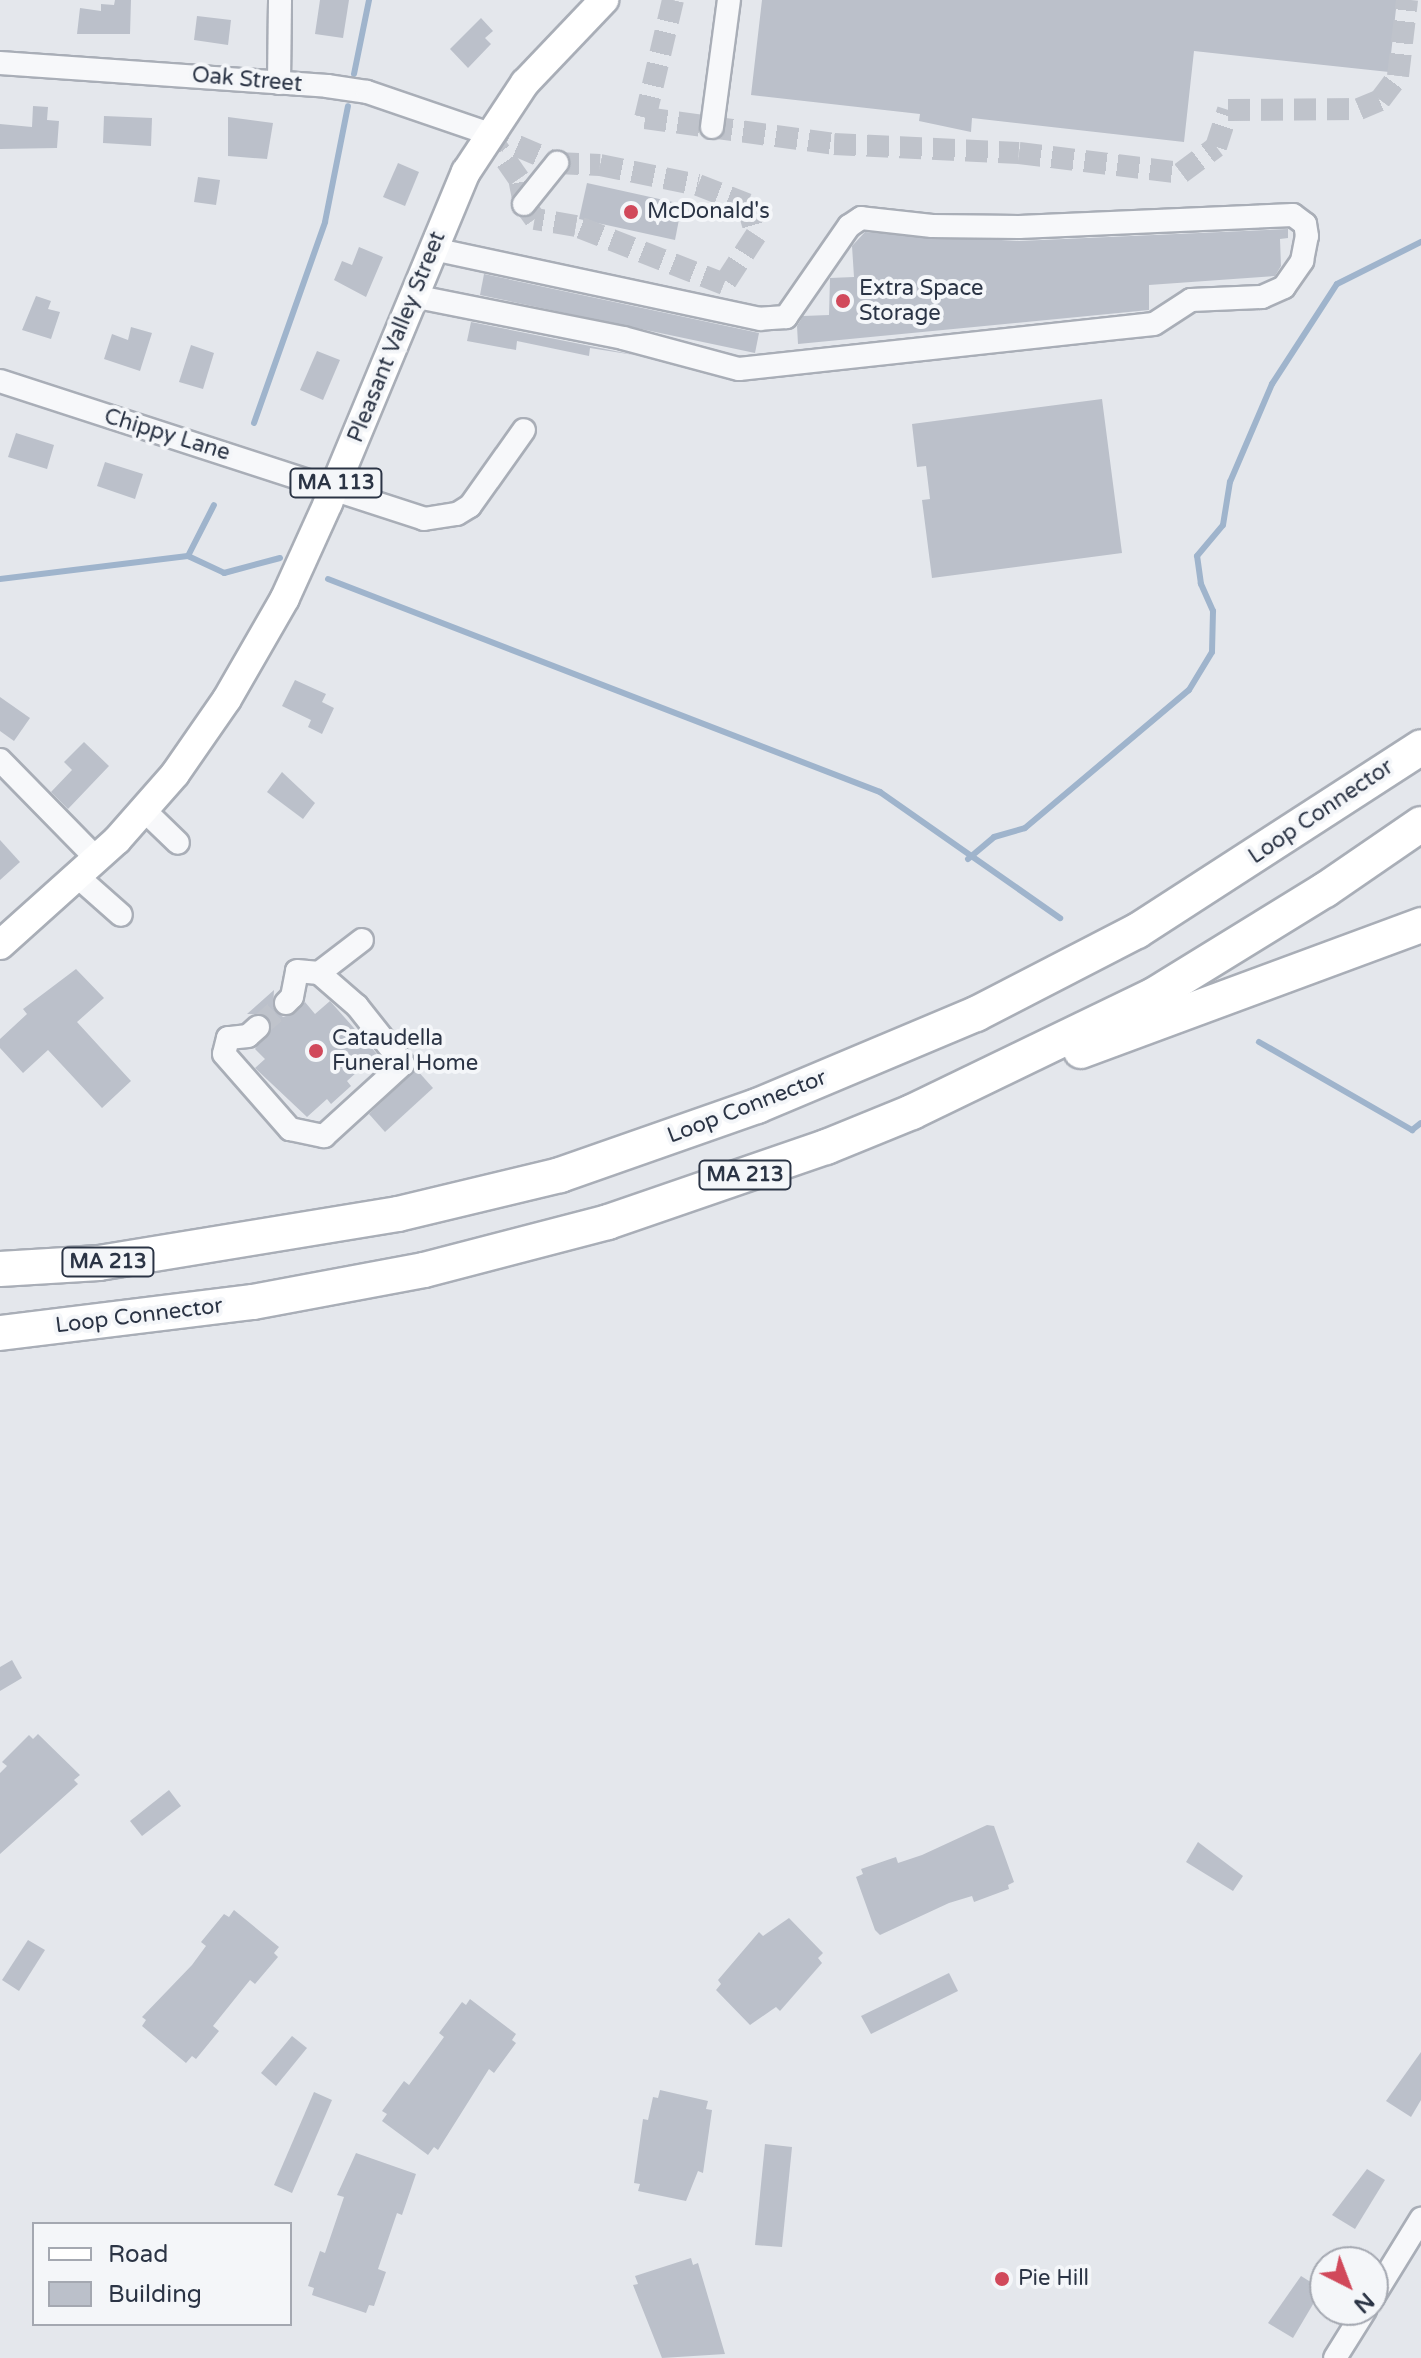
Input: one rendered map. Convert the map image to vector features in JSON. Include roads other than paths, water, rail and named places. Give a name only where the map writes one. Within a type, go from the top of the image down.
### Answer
[{"type":"highway","name":"Loop Connector","points":[[0,1269],[99,1263],[398,1214],[560,1175],[757,1106],[976,1014],[1137,931],[1414,749]]},
{"type":"highway","name":"Loop Connector","points":[[0,1333],[253,1302],[424,1270],[608,1222],[912,1112],[1178,981],[1421,824]]},
{"type":"highway","points":[[912,1112],[1421,925]]},
{"type":"main road","name":"Pleasant Valley Street","points":[[0,945],[87,868],[144,810],[200,739],[256,653],[333,490],[433,249],[487,133],[525,83],[604,0]]},
{"type":"street","points":[[279,83],[280,0]]},
{"type":"street","points":[[712,127],[729,0]]},
{"type":"street","name":"Oak Street","points":[[0,63],[367,92],[487,133]]},
{"type":"street","points":[[524,204],[557,163]]},
{"type":"street","points":[[413,296],[623,338],[739,369],[1154,324],[1191,300],[1262,297],[1284,287],[1302,261],[1307,236],[1305,224],[1293,215],[1019,227],[932,226],[861,218],[849,226],[786,317],[760,319],[433,249]]},
{"type":"street","name":"Chippy Lane","points":[[0,381],[424,519],[457,514],[470,506],[524,430]]},
{"type":"street","points":[[0,760],[121,915]]},
{"type":"street","points":[[144,810],[178,843]]},
{"type":"street","points":[[286,1003],[308,972],[362,940]]},
{"type":"street","points":[[258,1027],[248,1036],[228,1038],[224,1054],[290,1129],[324,1136],[403,1064],[357,1006],[308,972]]},
{"type":"street","points":[[1389,2271],[1421,2219]]},
{"type":"street","points":[[1335,2358],[1355,2326]]},
{"type":"waterway","points":[[354,74],[369,0]]},
{"type":"waterway","points":[[254,423],[325,222],[348,106]]},
{"type":"waterway","points":[[968,859],[994,837],[1025,828],[1189,690],[1212,652],[1213,611],[1201,584],[1197,556],[1223,525],[1230,482],[1272,384],[1337,284],[1421,242]]},
{"type":"waterway","points":[[0,579],[188,556],[214,505]]},
{"type":"waterway","points":[[188,556],[224,573],[280,558]]},
{"type":"waterway","points":[[328,579],[880,792],[1060,918]]},
{"type":"waterway","points":[[1259,1042],[1412,1130],[1421,1123]]},
{"type":"tunnel","points":[[673,0],[645,118],[834,144],[1019,153],[1181,173],[1216,147],[1228,110],[1359,109],[1380,100],[1398,76],[1407,0]]},
{"type":"tunnel","points":[[487,133],[557,163],[600,165],[698,185],[747,204],[756,235],[724,284],[576,226],[535,219],[524,204],[519,179],[487,133]]},
{"type":"tunnel","points":[[258,1027],[286,1003]]},
{"type":"place","name":"McDonald's","points":[[631,212]]},
{"type":"place","name":"Extra Space Storage","points":[[843,301]]},
{"type":"place","name":"Cataudella Funeral Home","points":[[316,1051]]},
{"type":"place","name":"Pie Hill","points":[[1002,2279]]}]
